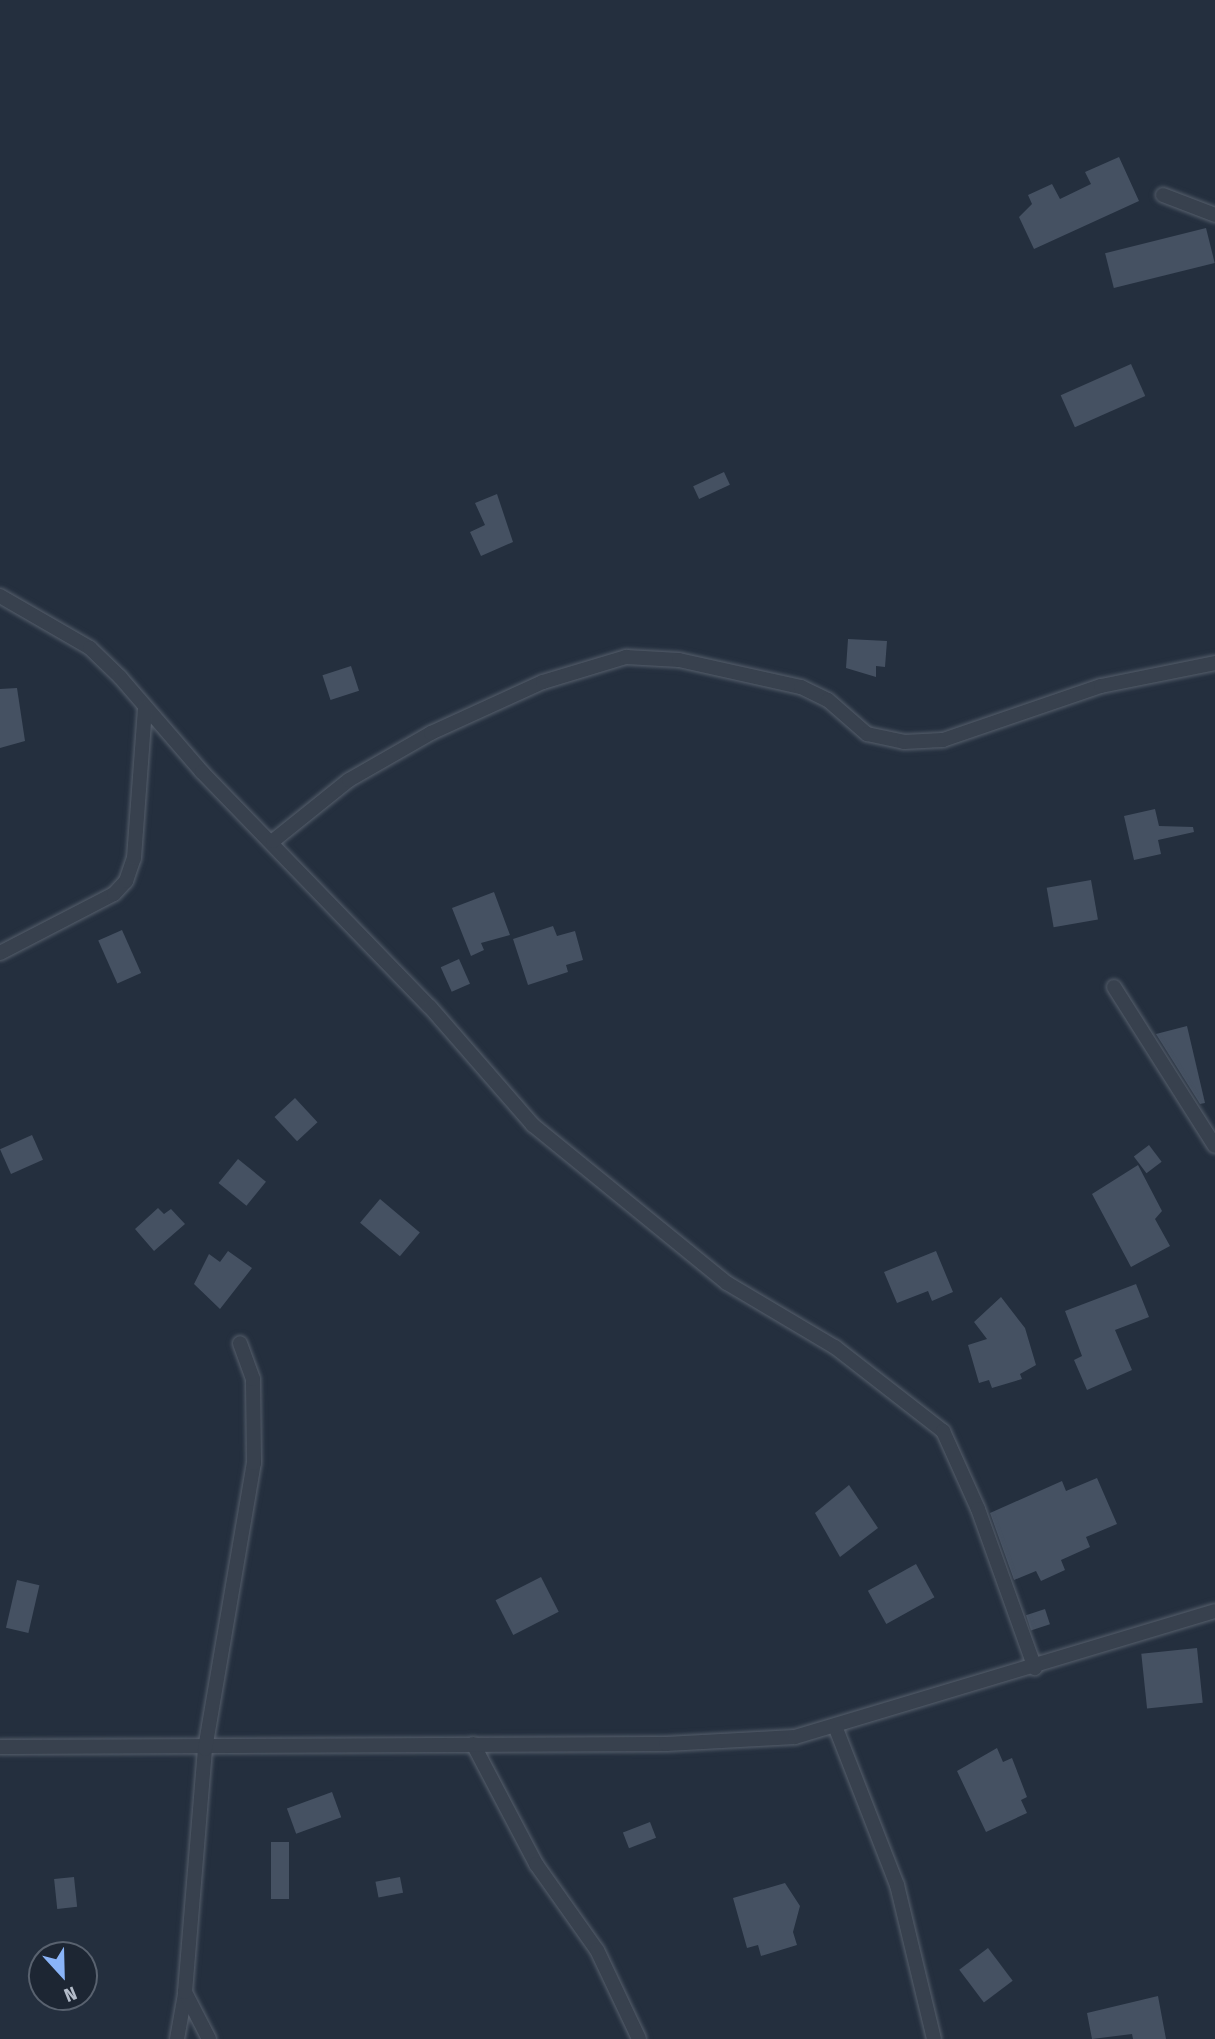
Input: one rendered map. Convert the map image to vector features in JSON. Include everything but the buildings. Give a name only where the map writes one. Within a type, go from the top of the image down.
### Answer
[{"type":"street","points":[[1163,195],[1215,215]]},
{"type":"street","points":[[0,596],[90,648],[430,1007],[533,1125],[727,1283],[835,1347],[943,1431],[978,1509],[1035,1668]]},
{"type":"street","points":[[273,841],[349,780],[431,733],[543,682],[626,657],[692,662],[801,687],[828,700],[867,734],[904,742],[943,740],[1101,686],[1215,663]]},
{"type":"street","points":[[0,953],[104,899],[126,881],[134,858],[145,707]]},
{"type":"street","points":[[1114,986],[1215,1146]]},
{"type":"street","points":[[177,2039],[185,1992],[205,1749],[254,1463],[253,1379],[240,1343]]},
{"type":"street","points":[[0,1747],[205,1749],[692,1742],[795,1737],[1035,1668],[1215,1611]]},
{"type":"street","points":[[835,1726],[897,1885],[934,2039]]},
{"type":"street","points":[[473,1744],[536,1864],[597,1950],[639,2039]]},
{"type":"street","points":[[185,1992],[209,2039]]}]
